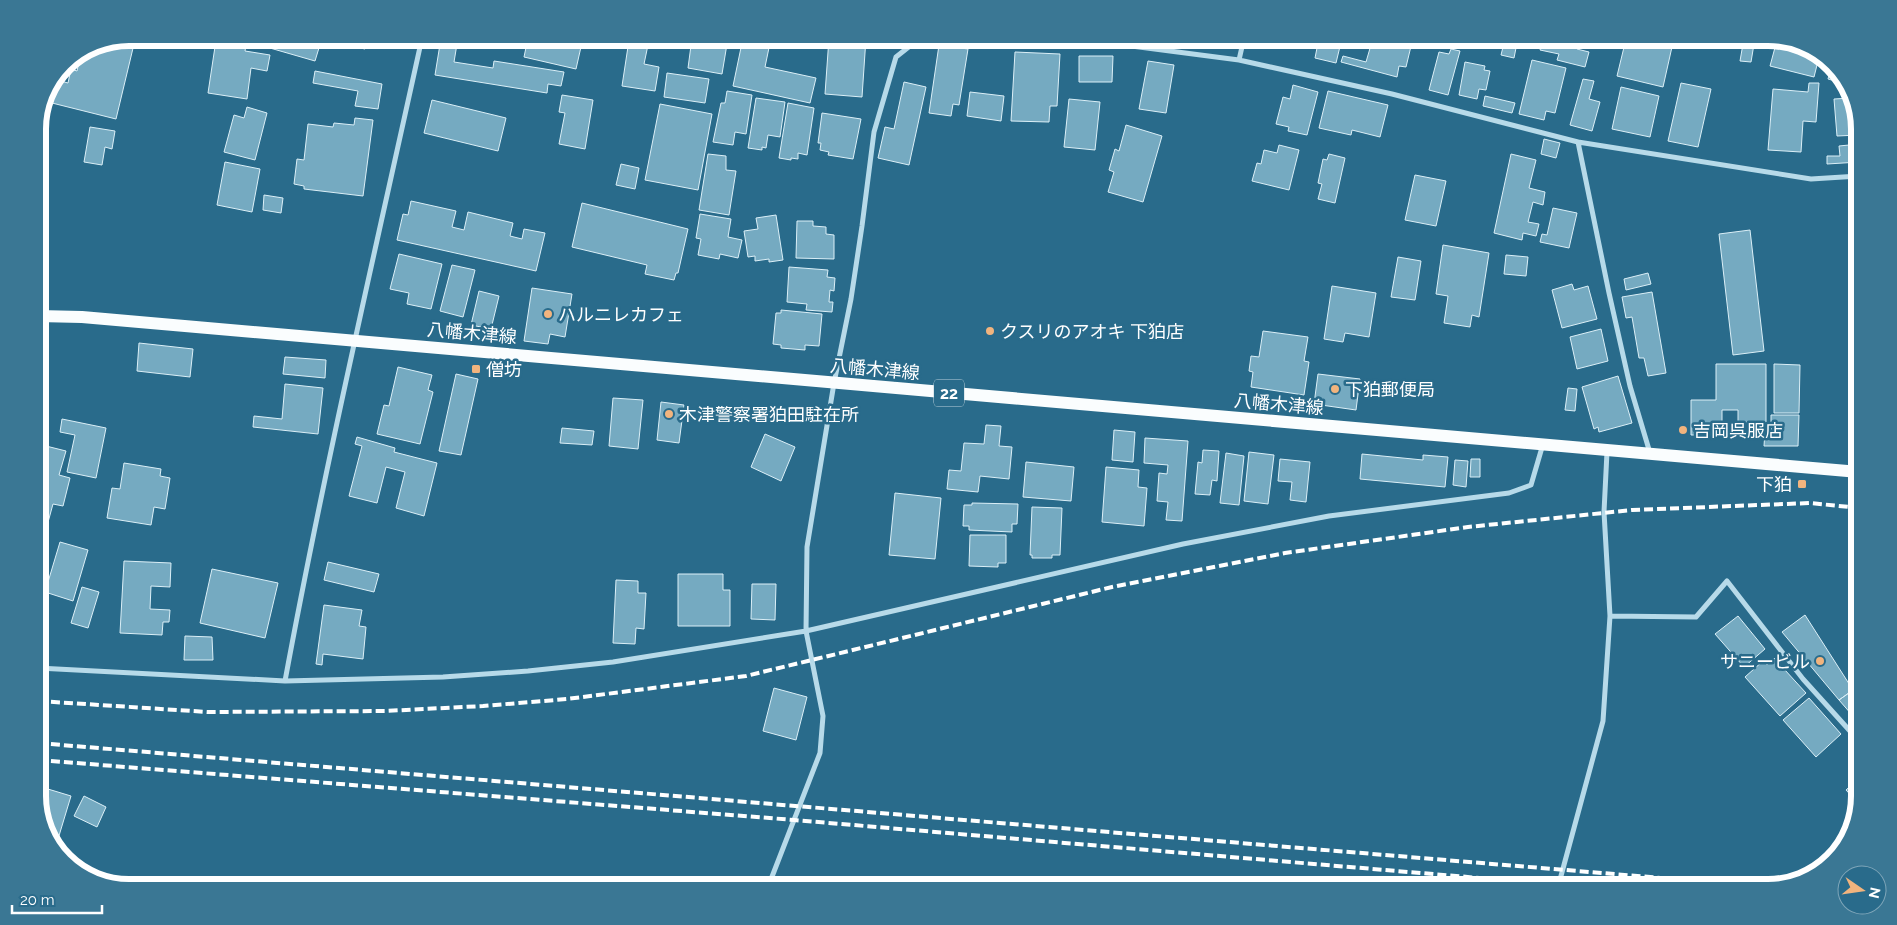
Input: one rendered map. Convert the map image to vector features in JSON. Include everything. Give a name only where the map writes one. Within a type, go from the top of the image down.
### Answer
[{"type":"main road","name":"八幡木津線","points":[[46,319],[92,317],[1851,471]]},
{"type":"street","points":[[285,681],[304,581],[355,341],[420,46]]},
{"type":"street","points":[[771,879],[820,753],[823,716],[806,630],[807,547],[861,235],[874,132],[896,57],[910,46]]},
{"type":"street","points":[[1131,46],[1239,60],[1392,94],[1578,142],[1811,179],[1851,176]]},
{"type":"street","points":[[1239,60],[1242,46]]},
{"type":"street","points":[[1578,142],[1630,386],[1650,454]]},
{"type":"street","points":[[46,668],[285,681],[423,678],[528,671],[613,662],[806,630],[1183,544],[1329,516],[1509,493],[1531,485],[1543,444]]},
{"type":"street","points":[[1560,879],[1603,721],[1610,616],[1604,512],[1607,449]]},
{"type":"street","points":[[1610,616],[1696,618],[1727,581],[1803,679],[1851,731]]},
{"type":"building","points":[[134,46],[116,119],[52,103],[62,81],[68,83],[70,72],[72,70],[77,71],[78,64],[88,57],[113,48]]},
{"type":"building","points":[[215,46],[246,46],[245,51],[270,55],[267,71],[251,68],[247,99],[208,93]]},
{"type":"building","points":[[263,46],[320,46],[315,61]]},
{"type":"building","points":[[351,46],[366,46],[365,49]]},
{"type":"building","points":[[440,46],[457,46],[454,62],[493,68],[494,61],[564,72],[561,86],[548,84],[547,93],[435,75]]},
{"type":"building","points":[[526,46],[581,46],[576,69],[524,57]]},
{"type":"building","points":[[628,46],[648,46],[644,64],[659,67],[655,91],[622,86]]},
{"type":"building","points":[[691,46],[727,46],[722,74],[688,68]]},
{"type":"building","points":[[741,46],[769,46],[765,67],[816,78],[810,103],[733,86]]},
{"type":"building","points":[[828,46],[865,46],[862,97],[825,94]]},
{"type":"building","points":[[939,46],[968,49],[959,105],[953,104],[951,116],[929,113]]},
{"type":"building","points":[[1317,46],[1340,46],[1336,63],[1315,58]]},
{"type":"building","points":[[1371,46],[1411,46],[1406,67],[1399,66],[1397,77],[1341,62],[1343,56],[1366,62]]},
{"type":"building","points":[[1503,46],[1516,46],[1514,58],[1501,55]]},
{"type":"building","points":[[1541,46],[1578,46],[1577,49],[1589,52],[1585,67],[1557,60],[1559,54],[1540,50]]},
{"type":"building","points":[[1624,46],[1672,46],[1663,87],[1617,76]]},
{"type":"building","points":[[1743,46],[1754,46],[1751,62],[1740,61]]},
{"type":"building","points":[[1775,47],[1794,51],[1817,63],[1814,77],[1770,66]]},
{"type":"building","points":[[1451,49],[1460,51],[1448,95],[1429,90],[1439,52],[1449,54]]},
{"type":"building","points":[[1015,52],[1060,54],[1057,106],[1050,106],[1049,122],[1011,121]]},
{"type":"building","points":[[1079,56],[1113,56],[1112,82],[1079,82]]},
{"type":"building","points":[[1532,60],[1566,68],[1555,113],[1546,111],[1544,120],[1519,114]]},
{"type":"building","points":[[1148,61],[1174,65],[1166,113],[1139,109]]},
{"type":"building","points":[[1465,62],[1485,66],[1484,70],[1490,71],[1486,90],[1479,89],[1477,99],[1459,95]]},
{"type":"building","points":[[315,71],[382,84],[378,109],[355,106],[358,91],[313,83]]},
{"type":"building","points":[[667,73],[709,79],[705,103],[664,97]]},
{"type":"building","points":[[1829,74],[1835,81],[1828,79]]},
{"type":"building","points":[[1583,79],[1594,81],[1589,99],[1600,102],[1592,131],[1570,125]]},
{"type":"building","points":[[904,82],[926,87],[909,165],[878,158],[885,127],[894,129]]},
{"type":"building","points":[[1681,83],[1711,89],[1698,147],[1668,141]]},
{"type":"building","points":[[1809,83],[1819,83],[1816,122],[1803,121],[1801,152],[1768,150],[1773,89],[1808,92]]},
{"type":"building","points":[[1293,85],[1318,92],[1307,135],[1288,131],[1289,127],[1276,124],[1283,97],[1290,99]]},
{"type":"building","points":[[1621,87],[1659,96],[1650,137],[1612,129]]},
{"type":"building","points":[[727,91],[752,95],[746,134],[735,132],[733,145],[713,142],[721,103],[725,103]]},
{"type":"building","points":[[1328,91],[1388,105],[1380,137],[1352,130],[1351,135],[1319,128]]},
{"type":"building","points":[[970,92],[1004,96],[1001,121],[967,116]]},
{"type":"building","points":[[562,95],[593,100],[585,149],[559,144],[565,113],[559,112]]},
{"type":"building","points":[[1485,96],[1515,103],[1512,113],[1483,106]]},
{"type":"building","points":[[756,98],[785,102],[780,137],[768,135],[766,148],[762,147],[762,150],[748,148]]},
{"type":"building","points":[[1844,98],[1849,113],[1851,135],[1837,136],[1834,99]]},
{"type":"building","points":[[1069,99],[1100,102],[1095,150],[1064,147]]},
{"type":"building","points":[[432,100],[506,118],[498,151],[424,133]]},
{"type":"building","points":[[788,103],[814,108],[807,155],[798,153],[798,159],[791,158],[791,160],[779,158]]},
{"type":"building","points":[[660,104],[712,114],[698,190],[645,180]]},
{"type":"building","points":[[247,107],[267,113],[255,160],[224,152],[234,115],[244,118]]},
{"type":"building","points":[[822,113],[861,119],[853,159],[828,155],[829,152],[820,150],[821,143],[818,143]]},
{"type":"building","points":[[355,118],[373,120],[363,196],[304,189],[304,186],[294,184],[297,159],[304,160],[308,124],[333,127],[334,123],[354,125]]},
{"type":"building","points":[[1126,125],[1162,136],[1143,202],[1108,192],[1114,172],[1109,170],[1115,149],[1119,151]]},
{"type":"building","points":[[90,127],[115,131],[112,149],[105,147],[102,165],[84,162]]},
{"type":"building","points":[[1544,139],[1560,143],[1556,158],[1541,154]]},
{"type":"building","points":[[1279,145],[1299,150],[1289,190],[1252,181],[1257,163],[1261,164],[1264,150],[1277,153]]},
{"type":"building","points":[[1851,145],[1851,162],[1827,164],[1827,156],[1840,156],[1839,146]]},
{"type":"building","points":[[708,154],[726,156],[726,170],[736,171],[729,215],[699,210]]},
{"type":"building","points":[[1329,154],[1345,158],[1335,203],[1318,199],[1322,184],[1318,183],[1323,159],[1327,160]]},
{"type":"building","points":[[1511,154],[1536,160],[1529,188],[1545,192],[1543,205],[1533,202],[1528,222],[1539,224],[1536,236],[1523,233],[1522,240],[1494,233]]},
{"type":"building","points":[[225,162],[260,169],[252,212],[217,205]]},
{"type":"building","points":[[621,164],[639,168],[635,189],[616,185]]},
{"type":"building","points":[[1415,175],[1446,181],[1436,226],[1405,220]]},
{"type":"building","points":[[264,195],[283,198],[281,213],[263,210]]},
{"type":"building","points":[[411,201],[456,211],[452,227],[464,230],[468,212],[513,223],[510,236],[522,239],[524,229],[545,233],[536,271],[397,240],[403,214],[408,215]]},
{"type":"building","points":[[582,203],[688,229],[678,273],[676,273],[674,280],[645,274],[647,265],[572,247]]},
{"type":"building","points":[[1553,208],[1577,213],[1569,248],[1540,242],[1542,234],[1547,235]]},
{"type":"building","points":[[700,214],[731,219],[728,237],[742,240],[738,258],[720,254],[719,259],[698,255],[701,239],[696,238]]},
{"type":"building","points":[[776,215],[783,260],[755,261],[755,256],[748,257],[744,231],[758,229],[756,218]]},
{"type":"building","points":[[797,221],[813,221],[813,226],[826,227],[826,234],[834,235],[834,259],[796,258]]},
{"type":"building","points":[[1750,230],[1764,351],[1733,355],[1719,234]]},
{"type":"building","points":[[1443,245],[1489,253],[1479,317],[1472,315],[1470,327],[1444,323],[1448,296],[1436,294]]},
{"type":"building","points":[[399,254],[442,264],[431,309],[407,304],[409,293],[390,289]]},
{"type":"building","points":[[1506,255],[1528,257],[1526,276],[1504,274]]},
{"type":"building","points":[[1398,257],[1421,261],[1415,300],[1391,297]]},
{"type":"building","points":[[452,265],[475,270],[463,317],[440,311]]},
{"type":"building","points":[[789,267],[828,270],[827,277],[835,278],[834,291],[830,290],[829,302],[833,302],[832,312],[806,310],[807,304],[787,302]]},
{"type":"building","points":[[1648,273],[1651,284],[1626,290],[1624,279]]},
{"type":"building","points":[[1572,284],[1574,290],[1588,286],[1597,319],[1562,328],[1552,290]]},
{"type":"building","points":[[1332,286],[1376,293],[1369,337],[1345,333],[1343,342],[1324,339]]},
{"type":"building","name":"ハルニレカフェ","points":[[532,288],[572,294],[565,337],[550,334],[548,344],[524,341]]},
{"type":"building","points":[[479,291],[499,296],[491,329],[471,325]]},
{"type":"building","points":[[1652,292],[1666,373],[1648,376],[1644,358],[1639,358],[1632,317],[1626,318],[1622,297]]},
{"type":"building","points":[[781,310],[822,314],[819,346],[805,345],[805,350],[781,348],[781,345],[773,344],[776,313],[781,313]]},
{"type":"building","points":[[1601,329],[1608,361],[1577,369],[1570,337]]},
{"type":"building","points":[[1263,331],[1308,337],[1304,361],[1309,362],[1304,395],[1251,387],[1253,372],[1249,371],[1251,356],[1259,357]]},
{"type":"building","points":[[139,343],[193,349],[190,377],[137,371]]},
{"type":"building","points":[[285,357],[326,360],[325,378],[283,374]]},
{"type":"building","points":[[1716,364],[1766,364],[1766,422],[1738,422],[1738,410],[1722,410],[1722,435],[1691,435],[1691,400],[1716,400]]},
{"type":"building","points":[[1774,364],[1800,365],[1799,413],[1774,413]]},
{"type":"building","points":[[398,367],[432,375],[428,390],[433,392],[420,444],[377,434],[384,405],[389,406]]},
{"type":"building","points":[[456,374],[478,379],[461,455],[439,451]]},
{"type":"building","points":[[1318,374],[1360,379],[1356,410],[1314,404]]},
{"type":"building","points":[[1618,376],[1632,423],[1599,432],[1598,427],[1594,429],[1582,387]]},
{"type":"building","points":[[285,384],[323,388],[318,434],[253,427],[254,416],[282,419]]},
{"type":"building","points":[[1568,388],[1577,389],[1575,411],[1565,410]]},
{"type":"building","points":[[613,398],[643,400],[638,449],[609,446]]},
{"type":"building","points":[[661,402],[684,405],[679,443],[657,440]]},
{"type":"building","points":[[1771,415],[1799,415],[1798,446],[1764,446],[1765,431],[1771,431]]},
{"type":"building","points":[[62,419],[106,428],[96,478],[67,472],[75,435],[60,432]]},
{"type":"building","points":[[986,425],[1001,426],[999,446],[1012,447],[1009,479],[980,476],[978,492],[947,489],[949,470],[961,471],[964,443],[984,444]]},
{"type":"building","points":[[562,428],[594,431],[592,445],[560,443]]},
{"type":"building","points":[[1114,430],[1135,432],[1133,462],[1112,460]]},
{"type":"building","points":[[765,434],[795,447],[781,481],[751,467]]},
{"type":"building","points":[[357,437],[395,448],[394,452],[437,463],[424,516],[396,508],[405,472],[386,467],[377,503],[349,496],[362,446],[355,444]]},
{"type":"building","points":[[1145,438],[1188,441],[1182,521],[1166,520],[1168,502],[1157,501],[1159,473],[1167,474],[1168,465],[1144,463]]},
{"type":"building","points":[[46,446],[66,451],[59,475],[70,478],[63,506],[53,504],[47,526]]},
{"type":"building","points":[[1203,450],[1219,451],[1217,481],[1212,480],[1210,495],[1195,494],[1198,462],[1202,463]]},
{"type":"building","points":[[1249,452],[1274,455],[1268,504],[1244,501]]},
{"type":"building","points":[[1226,453],[1244,456],[1239,505],[1220,503]]},
{"type":"building","points":[[1362,454],[1423,460],[1423,455],[1448,457],[1445,487],[1360,479]]},
{"type":"building","points":[[1280,459],[1310,462],[1306,502],[1290,500],[1292,482],[1278,481]]},
{"type":"building","points":[[1471,459],[1480,459],[1480,477],[1470,477]]},
{"type":"building","points":[[1455,460],[1468,461],[1466,487],[1453,485]]},
{"type":"building","points":[[1026,462],[1074,467],[1071,501],[1023,497]]},
{"type":"building","points":[[124,463],[161,469],[160,476],[170,478],[165,509],[154,507],[151,525],[107,518],[112,488],[120,489]]},
{"type":"building","points":[[1106,467],[1139,470],[1138,487],[1147,488],[1144,526],[1102,522]]},
{"type":"building","points":[[895,493],[941,498],[935,559],[889,555]]},
{"type":"building","points":[[972,503],[1018,504],[1017,524],[1012,524],[1012,532],[969,530],[969,526],[963,526],[964,505],[972,505]]},
{"type":"building","points":[[1032,507],[1062,508],[1060,555],[1052,555],[1052,558],[1032,558],[1032,555],[1030,555]]},
{"type":"building","points":[[970,535],[1006,535],[1006,563],[998,563],[998,567],[969,566]]},
{"type":"building","points":[[60,542],[88,550],[73,601],[46,592]]},
{"type":"building","points":[[124,561],[171,563],[170,587],[151,586],[150,609],[170,610],[169,622],[163,622],[162,635],[120,633]]},
{"type":"building","points":[[328,562],[379,574],[374,592],[324,580]]},
{"type":"building","points":[[212,569],[278,583],[265,638],[200,623]]},
{"type":"building","points":[[678,574],[723,574],[723,590],[730,590],[730,626],[678,626]]},
{"type":"building","points":[[616,580],[638,581],[638,593],[646,593],[644,629],[636,628],[635,644],[613,643]]},
{"type":"building","points":[[752,584],[776,584],[775,620],[751,619]]},
{"type":"building","points":[[82,587],[99,592],[88,628],[71,623]]},
{"type":"building","points":[[324,605],[362,610],[359,626],[366,627],[363,659],[323,654],[322,665],[316,664]]},
{"type":"building","name":"サニービル","points":[[1805,615],[1851,687],[1851,691],[1839,700],[1782,632]]},
{"type":"building","points":[[1738,616],[1765,649],[1744,667],[1715,634]]},
{"type":"building","points":[[185,636],[212,637],[213,660],[184,660]]},
{"type":"building","points":[[1774,658],[1806,693],[1780,716],[1745,677],[1763,661],[1767,665]]},
{"type":"building","points":[[774,688],[807,697],[796,740],[763,731]]},
{"type":"building","points":[[1851,691],[1851,714],[1839,700]]},
{"type":"building","points":[[1809,698],[1841,734],[1816,757],[1783,720]]},
{"type":"building","points":[[1851,785],[1851,795],[1846,790]]},
{"type":"building","points":[[46,788],[71,796],[58,838],[48,812]]},
{"type":"building","points":[[84,796],[106,807],[97,827],[74,816]]},
{"type":"railway","points":[[46,702],[208,712],[385,711],[567,699],[746,676],[1112,587],[1285,553],[1468,527],[1632,510],[1810,503],[1851,507]]},
{"type":"railway","points":[[46,744],[1674,879]]},
{"type":"railway","points":[[46,761],[794,820],[1491,879]]},
{"type":"place","name":"ハルニレカフェ","points":[[548,314]]},
{"type":"place","name":"クスリのアオキ 下狛店","points":[[990,331]]},
{"type":"place","name":"僧坊","points":[[476,369]]},
{"type":"place","name":"下狛郵便局","points":[[1335,389]]},
{"type":"place","name":"木津警察署狛田駐在所","points":[[669,414]]},
{"type":"place","name":"吉岡呉服店","points":[[1683,430]]},
{"type":"place","name":"下狛","points":[[1802,484]]},
{"type":"place","name":"サニービル","points":[[1820,661]]}]
